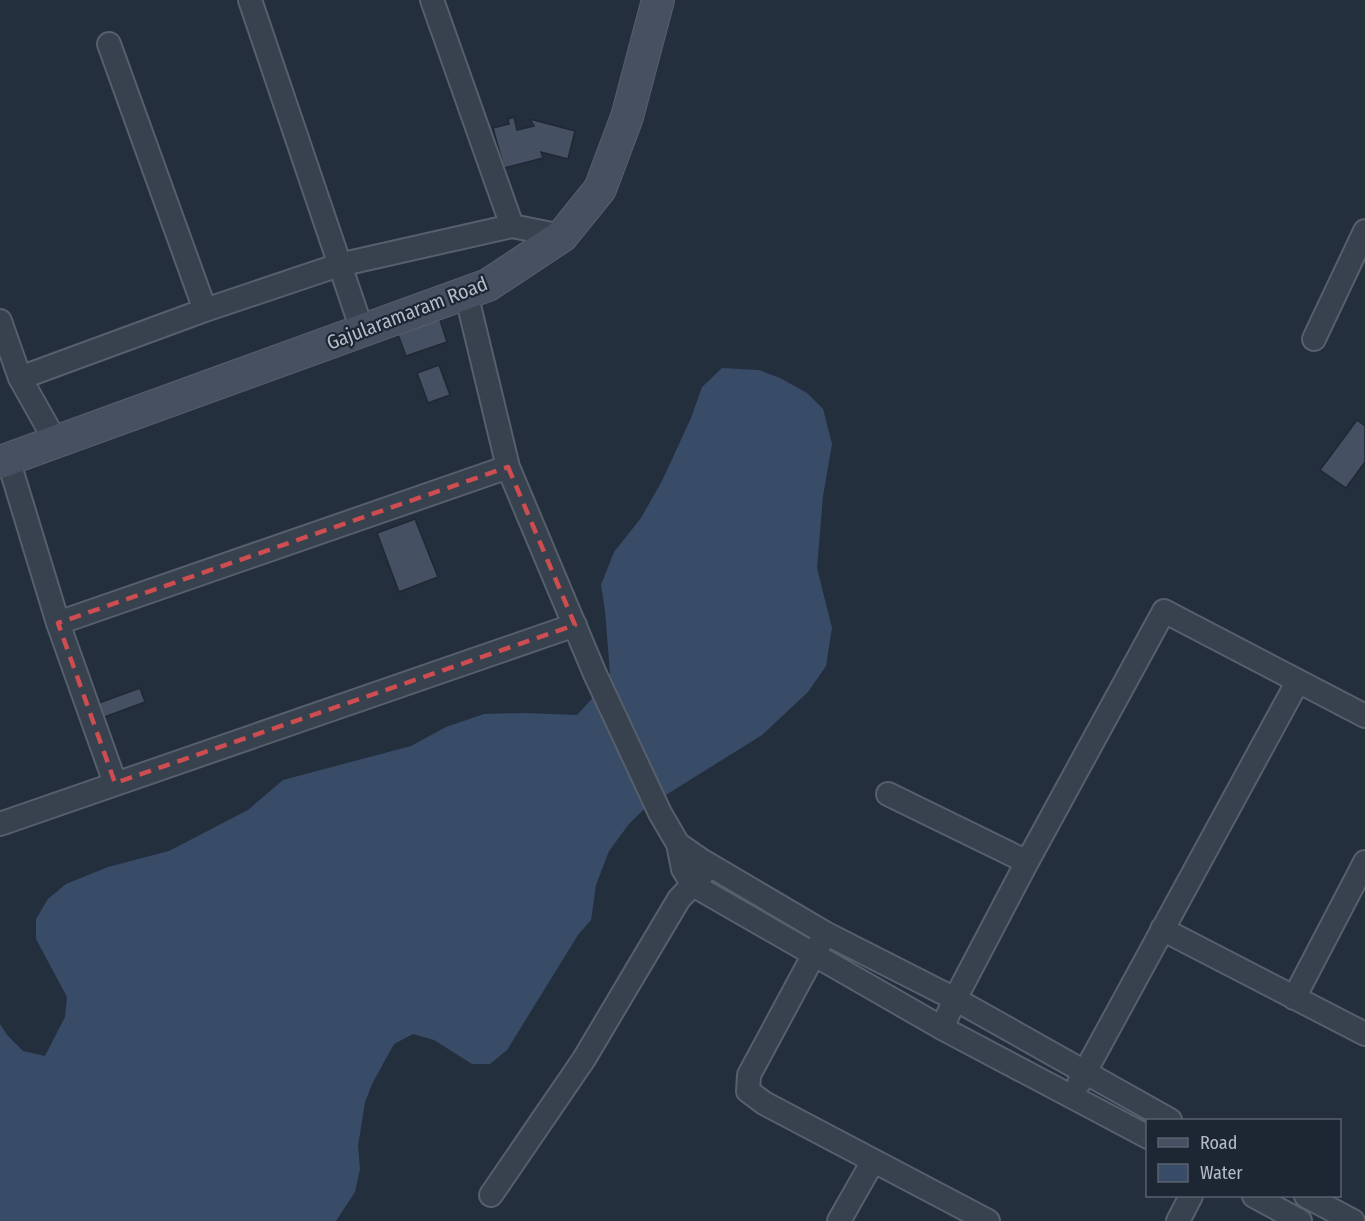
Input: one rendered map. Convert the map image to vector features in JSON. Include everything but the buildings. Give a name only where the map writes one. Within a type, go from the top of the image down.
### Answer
[{"type":"main road","name":"Gajularamaram Road","points":[[4,461],[488,285],[562,236],[600,189],[627,117],[658,0]]},
{"type":"street","points":[[250,0],[362,330]]},
{"type":"street","points":[[432,0],[512,226]]},
{"type":"street","points":[[109,44],[205,310]]},
{"type":"street","points":[[20,378],[205,310],[339,265],[512,226],[562,236]]},
{"type":"street","points":[[1314,339],[1365,231]]},
{"type":"street","points":[[466,293],[508,467],[595,674],[660,813],[678,844],[683,869],[693,885],[942,1028],[1146,1136]]},
{"type":"street","points":[[0,321],[20,378],[56,442]]},
{"type":"street","points":[[4,461],[115,783]]},
{"type":"street","points":[[58,623],[508,467]]},
{"type":"street","points":[[942,1028],[1027,862],[1164,611],[1365,716]]},
{"type":"street","points":[[0,824],[575,626]]},
{"type":"street","points":[[1072,1096],[1298,681]]},
{"type":"street","points":[[888,794],[1027,862]]},
{"type":"street","points":[[678,844],[825,933],[955,999],[1168,1119]]},
{"type":"street","points":[[491,1195],[584,1059],[679,899],[711,866]]},
{"type":"street","points":[[1294,998],[1364,868]]},
{"type":"street","points":[[1162,929],[1365,1034]]},
{"type":"street","points":[[825,933],[749,1075],[748,1091],[764,1103],[988,1221]]},
{"type":"street","points":[[838,1221],[873,1161]]},
{"type":"street","points":[[1178,1221],[1190,1197]]},
{"type":"street","points":[[1256,1197],[1300,1221]]},
{"type":"street","points":[[1308,1197],[1344,1219]]},
{"type":"highlighted area","points":[[508,467],[575,625],[115,783],[58,623]]},
{"type":"water","points":[[722,368],[759,370],[780,378],[807,393],[823,409],[832,444],[823,496],[817,568],[832,628],[826,666],[808,692],[762,735],[645,808],[629,824],[609,851],[596,885],[591,920],[578,935],[507,1050],[490,1064],[472,1064],[434,1040],[413,1034],[394,1044],[365,1102],[358,1146],[360,1169],[355,1192],[336,1221],[0,1221],[0,1024],[7,1035],[23,1051],[45,1056],[65,1017],[67,997],[36,939],[36,919],[48,899],[66,884],[108,867],[169,851],[248,810],[283,780],[411,746],[446,727],[484,714],[577,715],[599,691],[610,673],[601,585],[614,552],[641,518],[662,481],[691,418],[702,387]]}]
